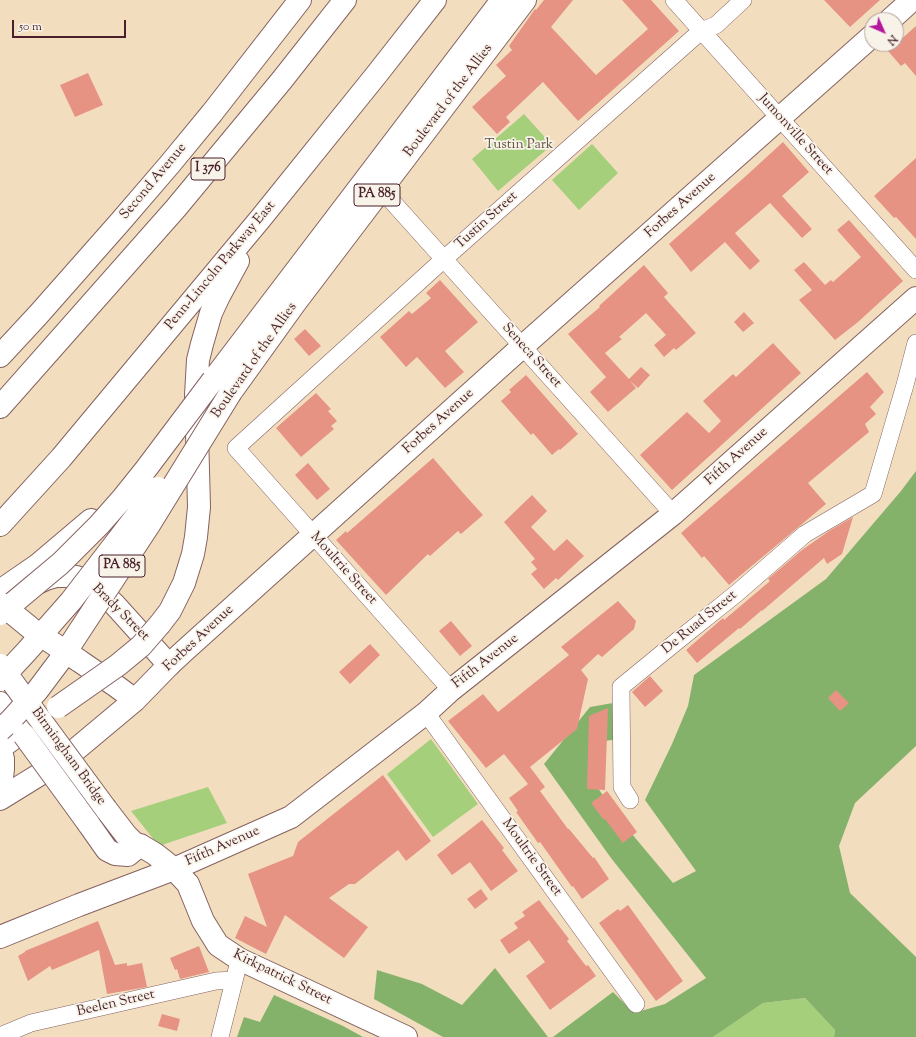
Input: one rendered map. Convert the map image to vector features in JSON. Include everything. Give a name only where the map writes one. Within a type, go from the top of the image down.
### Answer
[{"type":"main road","name":"Second Avenue","points":[[0,356],[64,286],[170,164],[212,113],[300,0]]},
{"type":"main road","name":"I 376","points":[[0,407],[122,271],[181,202],[277,86],[345,0]]},
{"type":"main road","name":"Penn-Lincoln Parkway East","points":[[0,525],[61,458],[262,218],[435,0]]},
{"type":"main road","name":"Boulevard of the Allies","points":[[0,614],[47,576],[82,544],[122,499],[502,0]]},
{"type":"main road","name":"Boulevard of the Allies","points":[[0,730],[10,721],[36,691],[61,659],[149,525],[231,392],[295,303],[525,0]]},
{"type":"main road","points":[[899,12],[912,0]]},
{"type":"main road","name":"Forbes Avenue","points":[[0,799],[55,765],[135,700],[169,665],[313,535],[864,43]]},
{"type":"main road","points":[[0,795],[3,769],[0,748],[118,665],[141,646],[170,611],[178,597],[193,554],[199,507],[196,395],[198,360],[209,320],[219,296],[262,218]]},
{"type":"main road","name":"Fifth Avenue","points":[[0,937],[174,869],[291,817],[426,713],[451,690],[673,514],[916,298]]},
{"type":"main road","points":[[0,397],[65,333]]},
{"type":"main road","points":[[0,680],[70,601],[231,392]]},
{"type":"main road","points":[[0,591],[22,577],[58,549],[113,501],[146,469]]},
{"type":"main road","name":"Brady Street","points":[[0,609],[26,590],[46,579],[56,576],[76,577],[95,586],[104,594],[169,665]]},
{"type":"main road","points":[[0,603],[33,630],[135,700]]},
{"type":"main road","name":"Birmingham Bridge","points":[[0,665],[126,835],[135,844],[140,845],[155,854],[174,869]]},
{"type":"main road","name":"Birmingham Bridge","points":[[0,703],[107,850],[115,854],[128,855],[140,845]]},
{"type":"main road","name":"Kirkpatrick Street","points":[[174,869],[188,884],[203,921],[218,945],[239,959],[406,1037]]},
{"type":"street","name":"Jumonville Street","points":[[674,0],[916,270]]},
{"type":"street","name":"Tustin Street","points":[[236,448],[444,259],[701,31],[716,25],[744,0]]},
{"type":"street","name":"Seneca Street","points":[[389,198],[673,514]]},
{"type":"street","name":"De Ruad Street","points":[[630,800],[622,787],[621,687],[737,593],[805,534],[873,494],[906,385],[916,343]]},
{"type":"street","name":"Moultrie Street","points":[[236,448],[451,690]]},
{"type":"street","name":"Moultrie Street","points":[[426,713],[636,1004]]},
{"type":"street","points":[[220,1037],[239,959]]},
{"type":"street","name":"Beelen Street","points":[[0,1036],[31,1023],[216,981],[234,980]]},
{"type":"green space","name":"Tustin Park","points":[[524,114],[552,145],[498,191],[472,159]]},
{"type":"green space","points":[[592,144],[618,173],[579,210],[552,180]]},
{"type":"green space","points":[[916,471],[916,746],[855,803],[839,846],[850,893],[916,957],[916,1037],[834,1037],[835,1030],[805,998],[763,1003],[713,1037],[553,1037],[613,992],[634,1013],[665,1004],[706,978],[611,858],[544,764],[590,707],[613,703],[613,740],[594,742],[594,782],[616,815],[673,883],[696,871],[645,800],[672,744],[688,706],[694,675],[826,579],[901,491]]},
{"type":"green space","points":[[431,739],[478,804],[433,837],[387,774]]},
{"type":"green space","points":[[208,787],[227,823],[159,846],[131,811]]},
{"type":"green space","points":[[495,968],[548,1037],[443,1037],[374,999],[377,970],[422,984],[462,1005]]},
{"type":"green space","points":[[274,995],[343,1026],[363,1037],[237,1037],[244,1017],[260,1022]]},
{"type":"green space","points":[[805,998],[835,1030],[834,1037],[713,1037],[763,1003]]},
{"type":"building","points":[[544,0],[573,0],[551,27],[596,75],[648,29],[622,0],[651,0],[679,31],[578,121],[543,82],[506,117],[510,122],[497,134],[472,107],[506,76],[496,65],[512,50],[509,46],[535,9],[536,10]]},
{"type":"building","points":[[824,0],[880,0],[867,12],[864,12],[864,14],[850,27]]},
{"type":"building","points":[[916,26],[916,76],[905,63],[901,66],[889,52],[904,52],[904,37]]},
{"type":"building","points":[[88,73],[103,105],[75,117],[60,85]]},
{"type":"building","points":[[783,142],[809,172],[782,196],[812,229],[802,238],[770,203],[735,233],[760,261],[750,270],[725,242],[691,272],[669,244]]},
{"type":"building","points":[[916,158],[916,239],[874,196]]},
{"type":"building","points":[[849,220],[903,281],[858,322],[835,340],[799,300],[812,290],[794,270],[804,262],[825,285],[831,280],[833,282],[861,257],[837,230]]},
{"type":"building","points":[[644,265],[668,293],[664,297],[696,333],[676,350],[674,348],[664,357],[654,345],[666,335],[646,313],[619,337],[622,339],[605,353],[629,379],[641,367],[650,375],[638,388],[630,381],[636,388],[608,412],[590,392],[606,377],[568,334],[600,307],[599,306]]},
{"type":"building","points":[[440,280],[478,322],[445,351],[464,372],[445,388],[417,357],[406,367],[380,337],[409,311],[412,314],[431,298],[426,293]]},
{"type":"building","points":[[744,312],[754,323],[743,332],[734,322]]},
{"type":"building","points":[[305,329],[321,346],[309,356],[294,339]]},
{"type":"building","points":[[773,343],[801,373],[672,490],[640,455],[687,412],[709,433],[721,421],[703,401],[733,374],[736,377]]},
{"type":"building","points":[[867,372],[884,392],[870,407],[876,414],[865,424],[869,432],[808,483],[826,504],[729,585],[704,556],[702,558],[681,533]]},
{"type":"building","points":[[526,375],[578,434],[552,455],[533,433],[531,435],[501,401],[511,392],[509,390]]},
{"type":"building","points":[[316,393],[331,409],[328,411],[337,421],[331,426],[334,429],[301,457],[276,428]]},
{"type":"building","points":[[433,458],[483,515],[461,534],[458,531],[430,556],[428,554],[386,595],[336,540],[346,531],[347,533]]},
{"type":"building","points":[[308,463],[330,489],[317,500],[295,475]]},
{"type":"building","points":[[532,495],[547,511],[531,527],[554,551],[567,539],[584,556],[558,580],[556,578],[544,589],[531,574],[537,569],[531,562],[535,559],[504,522]]},
{"type":"building","points":[[853,517],[842,554],[827,564],[824,558],[762,611],[697,663],[686,650],[723,618],[724,620],[770,581],[768,579],[802,550],[829,531]]},
{"type":"building","points":[[618,601],[636,621],[634,629],[602,657],[598,654],[581,670],[588,679],[577,729],[530,767],[545,787],[540,791],[568,829],[593,858],[594,857],[609,879],[582,899],[540,842],[538,843],[516,812],[518,811],[509,798],[528,784],[504,754],[486,768],[448,721],[483,694],[498,712],[569,655],[561,647]]},
{"type":"building","points":[[451,621],[472,646],[460,656],[439,631]]},
{"type":"building","points":[[370,644],[380,655],[350,684],[339,672]]},
{"type":"building","points":[[650,676],[663,691],[645,707],[632,692]]},
{"type":"building","points":[[836,690],[849,703],[840,711],[828,698]]},
{"type":"building","points":[[608,708],[605,790],[587,789],[589,716]]},
{"type":"building","points":[[383,775],[431,841],[406,861],[398,850],[355,884],[349,884],[329,898],[368,927],[344,958],[285,915],[266,954],[235,938],[245,916],[267,927],[248,874],[293,856],[298,842]]},
{"type":"building","points":[[607,791],[637,832],[623,843],[591,803]]},
{"type":"building","points":[[482,820],[504,848],[502,850],[518,871],[491,891],[470,862],[452,875],[437,855]]},
{"type":"building","points":[[481,889],[488,899],[475,909],[467,899]]},
{"type":"building","points":[[539,900],[569,939],[567,941],[586,966],[588,965],[596,976],[550,1010],[526,976],[545,962],[529,940],[509,954],[500,940],[518,928],[514,923],[525,916],[522,912]]},
{"type":"building","points":[[628,905],[683,981],[656,1001],[599,923],[618,909],[620,911]]},
{"type":"building","points":[[98,921],[115,965],[127,963],[127,966],[142,963],[147,987],[107,994],[99,950],[52,970],[50,966],[28,981],[18,956],[25,951]]},
{"type":"building","points":[[199,946],[209,972],[180,979],[177,969],[175,970],[170,958]]},
{"type":"building","points":[[162,1014],[180,1019],[177,1031],[158,1026]]}]
